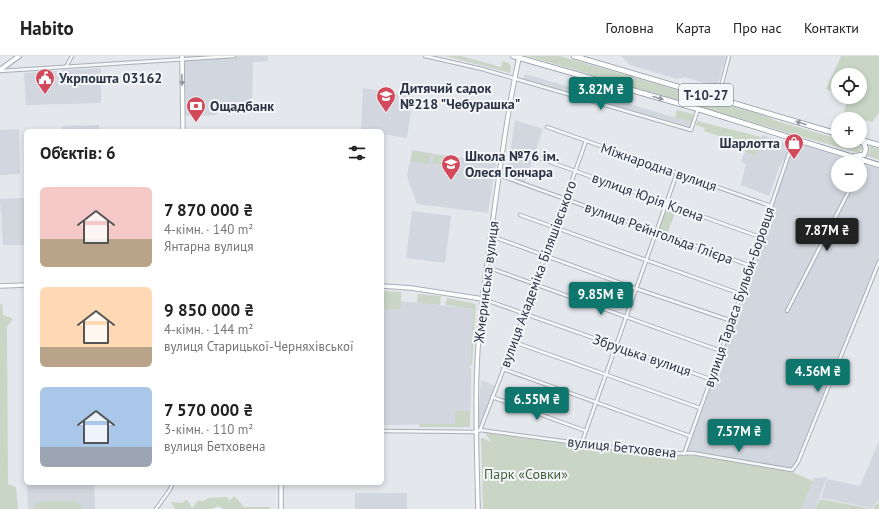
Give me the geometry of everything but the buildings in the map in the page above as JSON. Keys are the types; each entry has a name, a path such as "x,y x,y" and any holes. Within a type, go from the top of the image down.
{"highway":[{"name":"Т-10-27","path":"513,56 698,109 850,156"},
{"name":"Т-10-27","path":"574,56 831,132"},
{"path":"867,142 879,145"},
{"path":"861,156 866,152 866,148"},
{"name":"Т-10-27","path":"867,161 879,165"}],"main road":[{"path":"0,70 19,56"},
{"path":"182,58 183,129"},
{"name":"Жмеринська вулиця","path":"478,509 476,432 477,367 483,299 499,175 514,79 519,58"},
{"path":"0,286 24,285"},
{"path":"384,286 411,288 483,299"},
{"path":"281,485 281,509"}],"street":[{"path":"66,67 72,56"},
{"path":"0,70 234,56"},
{"path":"425,56 476,68 691,130 698,109"},
{"path":"718,98 729,56"},
{"name":"Міжнародна вулиця","path":"547,127 771,206"},
{"name":"вулиця Тараса Бульби-Боровця","path":"684,454 732,321 794,139"},
{"name":"вулиця Академіка Біляшівського","path":"480,430 514,342 586,141"},
{"name":"вулиця Юрія Клена","path":"536,157 760,237"},
{"path":"582,442 677,174"},
{"name":"вулиця Рейнгольда Глієра","path":"499,175 750,266"},
{"path":"787,312 848,192"},
{"path":"520,215 741,294"},
{"path":"491,236 637,289 732,321"},
{"name":"вулиця Бетховена","path":"480,430 582,442 660,454 692,453 792,470 798,462 879,262"},
{"path":"487,267 721,351"},
{"name":"Збруцька вулиця","path":"483,299 710,379"},
{"path":"514,342 700,408"},
{"path":"503,369 690,436"},
{"path":"492,397 586,431"},
{"path":"384,431 476,432 480,430"},
{"path":"156,509 172,485"}],"shaded area":[{"path":"184,56 268,56 268,61 253,62 252,101 215,104 215,115 186,116"},
{"path":"621,56 726,56 717,87 685,77 677,79 630,65"},
{"path":"101,68 101,103 26,105 24,73"},
{"path":"525,74 691,122 690,127 523,79"},
{"name":"Дитячий садок №218 \"Чебурашка\"","path":"363,88 413,96 407,138 384,134 384,129 361,129"},
{"path":"515,120 543,129 525,182 507,175"},
{"path":"99,125 99,129 62,129 62,126"},
{"path":"19,129 20,174 0,175 0,130"},
{"path":"762,135 783,142 787,152 785,160 781,166 780,165 769,196 741,185 746,164 741,162 745,152 755,156"},
{"path":"794,139 850,156 831,156 831,192 867,192 867,161 879,165 879,262 798,462 792,470 692,453 684,454"},
{"name":"Школа №76 ім. Олеся Гончара","path":"412,150 496,163 488,213 417,204 407,176"},
{"path":"24,198 24,245 3,245 0,199"},
{"path":"412,211 451,216 445,263 406,258"},
{"path":"401,301 473,309 470,366 470,411 455,424 384,425 384,309 401,309"},
{"path":"481,380 495,386 481,424 478,423"},
{"path":"879,441 879,502 877,501 872,508 821,498 827,479 860,486"},
{"path":"827,477 815,509 801,509 814,478"},
{"path":"27,485 94,485 95,509 28,509"},
{"path":"355,493 407,493 407,509 355,509"}],"green space":[{"path":"445,56 461,56 501,67 503,61 509,63 511,67 510,73"},
{"path":"527,56 560,56 760,114 777,121 831,137 831,145"},
{"path":"841,56 879,56 879,113 872,122 867,121 867,112 844,112 846,104 867,104 867,68 836,68"},
{"path":"831,78 831,91 826,89"},
{"path":"243,102 243,110 220,110 215,115 215,104"},
{"path":"677,110 693,114 692,122 675,118"},
{"path":"697,121 761,137 755,156 745,152 746,145 704,131 705,128 696,125"},
{"path":"870,146 879,149 879,160 867,156 870,151"},
{"path":"842,148 862,148 859,153"},
{"path":"413,151 431,154 429,164 411,161"},
{"path":"434,155 448,157 447,165 433,163"},
{"path":"669,205 677,208 667,234 660,232 659,229 667,206"},
{"path":"384,291 401,292 401,309 384,309"},
{"path":"418,294 441,296 440,305 417,303"},
{"path":"447,298 476,304 472,365 470,365 473,309 445,305"},
{"path":"0,304 2,304 3,315 13,319 7,326 8,484 16,487 18,509 0,509"},
{"path":"471,368 470,427 419,427 419,424 455,424 455,411 470,411"},
{"name":"Парк «Совки»","path":"485,433 658,456 688,455 747,463 792,472 813,481 801,509 483,509 481,438 491,442"},
{"path":"234,496 244,507 270,507 270,509 223,509 219,506 211,509 175,509 171,502 182,503 186,500 192,508 197,501 204,501 208,498 228,497 228,500 232,499"},
{"path":"820,499 873,509 815,509"},
{"path":"42,501 75,501 81,505 82,509 33,509 36,504"},
{"path":"879,503 879,509 873,509 876,504"}],"place":[{"name":"Укрпошта 03162","path":"45,95"},
{"name":"Дитячий садок №218 \"Чебурашка\"","path":"386,113"},
{"name":"Ощадбанк","path":"196,123"},
{"name":"Шарлотта","path":"794,160"},
{"name":"Школа №76 ім. Олеся Гончара","path":"451,181"}]}
